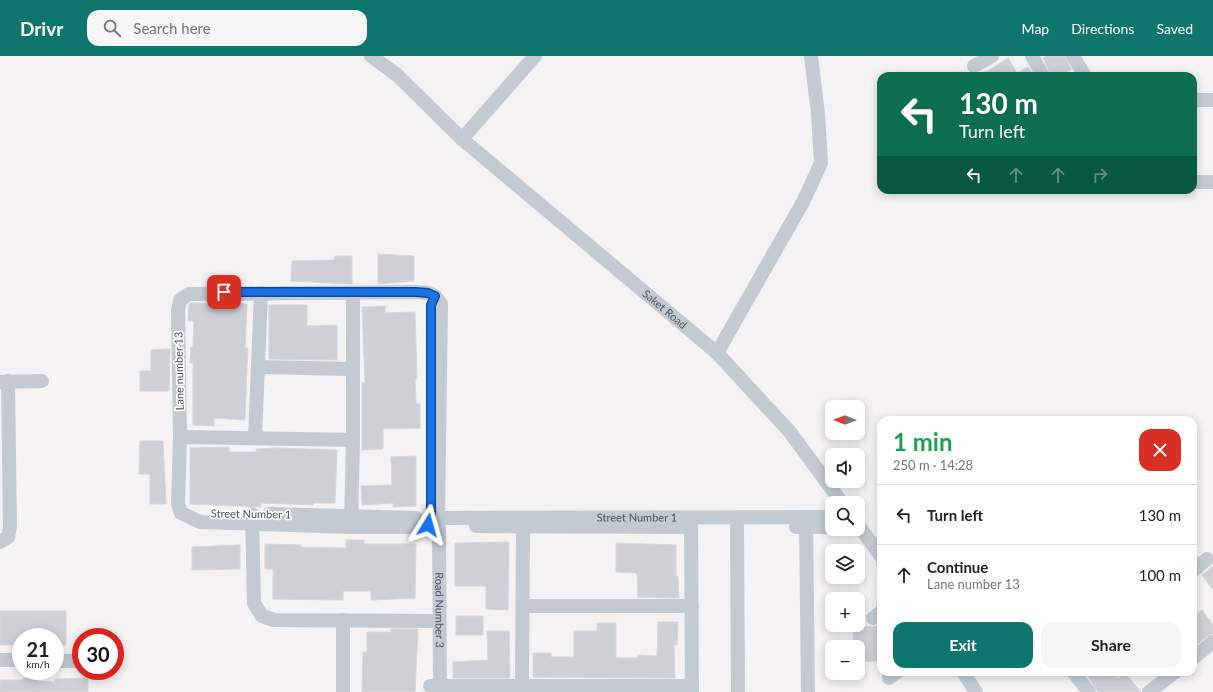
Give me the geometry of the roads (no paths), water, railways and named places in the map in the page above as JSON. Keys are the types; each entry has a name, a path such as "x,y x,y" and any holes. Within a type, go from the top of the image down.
{"street":[{"name":"Saket Road","path":"371,56 397,75 462,139 717,353 790,432 837,496"},
{"path":"717,353 803,202 821,163 818,114 811,56"},
{"path":"974,66 992,56"},
{"path":"1032,56 1041,72"},
{"path":"1073,56 1083,72"},
{"path":"462,139 528,59"},
{"path":"1197,100 1213,100"},
{"path":"1197,182 1213,182"},
{"name":"Road Number 3","path":"353,293 416,292 428,293 435,296 431,305 435,522 435,689"},
{"path":"255,438 261,293 353,293 353,440 351,521"},
{"name":"Lane number 13","path":"192,518 181,513 178,504 180,437 178,310 180,300 189,294 261,293"},
{"path":"258,367 353,369"},
{"path":"0,542 8,537 10,527 4,463 4,382 42,381"},
{"path":"180,437 353,440"},
{"name":"Street Number 1","path":"192,518 200,522 252,518 435,522 806,522 825,526"},
{"path":"252,518 254,603 262,616 274,620 431,621"},
{"name":"Street Number 1","path":"435,522 523,528 691,522 737,527 806,522 825,518"},
{"name":"Road Number 3","path":"435,522 431,621 435,689"},
{"path":"435,689 522,685 692,689 691,522"},
{"path":"806,522 808,692"},
{"path":"737,527 738,692"},
{"path":"522,685 523,528"},
{"path":"865,535 877,551"},
{"path":"1197,568 1207,559"},
{"path":"523,606 692,606"},
{"path":"343,620 343,692"},
{"path":"1197,655 1213,642"},
{"path":"0,660 12,660"},
{"path":"966,676 976,692"},
{"path":"1076,676 1089,692"},
{"path":"1149,692 1160,676"}]}
